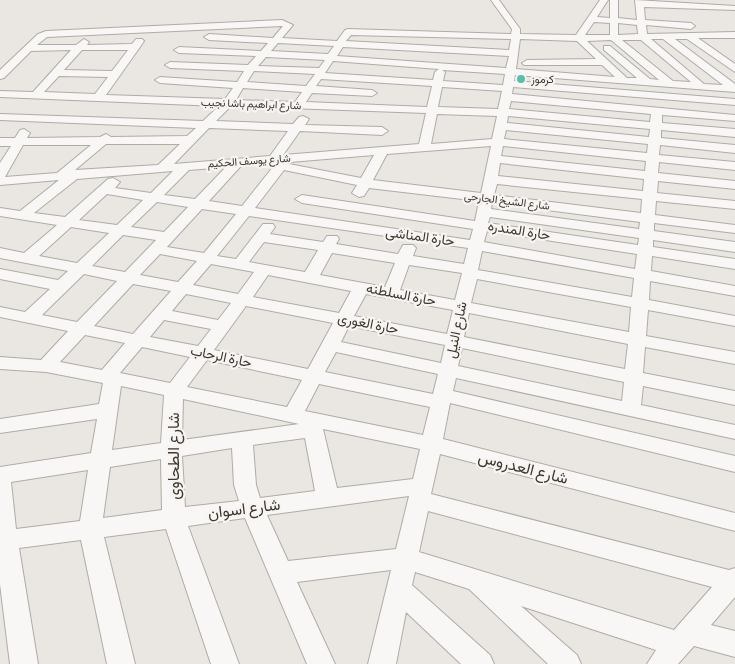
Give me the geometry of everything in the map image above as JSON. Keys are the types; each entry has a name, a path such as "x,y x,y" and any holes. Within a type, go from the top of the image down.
{"street":[{"path":"495,0 516,29 508,89"},
{"path":"579,38 604,0"},
{"path":"614,0 614,38"},
{"path":"707,0 734,8"},
{"path":"706,115 700,86 643,37 639,2 683,13 708,27 735,46"},
{"path":"641,18 725,11 734,8"},
{"path":"683,13 691,36 734,67"},
{"path":"592,19 614,20 660,16"},
{"path":"24,216 104,141 139,112 185,39 282,23 288,26 251,68 228,103 163,168"},
{"path":"708,27 735,31"},
{"path":"98,98 147,30"},
{"path":"0,76 41,36 46,34 147,30 264,54 441,66 508,89 656,126 735,149"},
{"path":"84,74 121,31"},
{"path":"549,38 719,35 735,31"},
{"path":"0,174 32,118 40,96 56,73 93,32"},
{"path":"298,106 347,33 447,35 508,89 654,158 735,166"},
{"path":"366,109 396,34"},
{"path":"424,148 447,35"},
{"path":"665,36 735,89"},
{"path":"508,89 549,38"},
{"path":"549,38 584,77"},
{"path":"579,38 626,80"},
{"path":"596,38 647,82"},
{"path":"614,38 670,84"},
{"path":"185,39 318,39 340,44 444,49 650,176 735,185"},
{"path":"28,48 135,47"},
{"path":"578,51 594,51"},
{"path":"508,89 571,62 606,62"},
{"path":"170,64 251,68 378,80 508,89 604,92 735,102"},
{"path":"56,73 115,74"},
{"path":"508,89 584,77 735,89"},
{"path":"604,79 604,106"},
{"path":"160,80 372,93"},
{"path":"508,89 604,106 656,126 735,133"},
{"name":"شارع ابراهيم باشا نجيب","path":"0,94 98,98 139,112 228,103 431,111 508,89"},
{"name":"شارع يوسف الحكيم","path":"0,181 238,162 281,161 424,148 508,89"},
{"name":"شارع النيل","path":"381,664 449,370 491,179 508,89"},
{"path":"121,664 90,529 107,410 109,377 137,340 246,211 281,161 297,127 312,106"},
{"path":"310,278 380,151 387,110"},
{"path":"0,117 32,118 139,112 207,123 382,131"},
{"path":"656,126 706,115 735,118"},
{"path":"221,138 232,124"},
{"path":"246,138 256,125"},
{"path":"631,409 650,176 654,158 656,126"},
{"path":"0,142 190,140"},
{"name":"شارع الشيخ الجارحى","path":"281,161 320,174 364,183 429,192 483,212 647,218 735,229"},
{"path":"46,366 238,162"},
{"path":"29,318 186,166"},
{"path":"28,258 127,170"},
{"path":"240,264 261,236 302,199 320,174"},
{"path":"491,179 735,205"},
{"name":"حارة المناشى","path":"104,190 476,245 735,291"},
{"path":"392,293 429,192"},
{"name":"حارة المندره","path":"302,199 420,216 483,212 645,242 735,264"},
{"name":"حارة السلطنه","path":"0,212 120,230 208,258 735,358"},
{"path":"261,236 404,259 735,321"},
{"path":"645,242 735,247"},
{"name":"حارة الغورى","path":"0,253 344,319 735,398"},
{"path":"174,391 265,269"},
{"path":"0,274 62,286"},
{"path":"328,499 305,421 314,376 361,287"},
{"name":"حارة الرحاب","path":"0,312 314,376 442,399 735,464"},
{"path":"160,314 223,326"},
{"path":"330,345 735,432"},
{"name":"شارع العدروس","path":"0,363 46,366 109,377 305,421 432,444 735,522"},
{"name":"شارع الطحاوى","path":"174,391 171,450 174,518 225,664"},
{"path":"0,426 107,410"},
{"path":"0,475 242,440 305,421"},
{"path":"242,440 246,485 252,508 321,664"},
{"path":"0,482 4,536 24,664"},
{"path":"421,493 734,581 673,652"},
{"name":"شارع اسوان","path":"4,536 90,529 328,499 421,493"},
{"path":"281,573 405,558 474,580 673,652 735,644"},
{"path":"474,580 567,664"},
{"path":"398,588 480,664"}],"place":[{"name":"كرموز","path":"521,79"}]}
